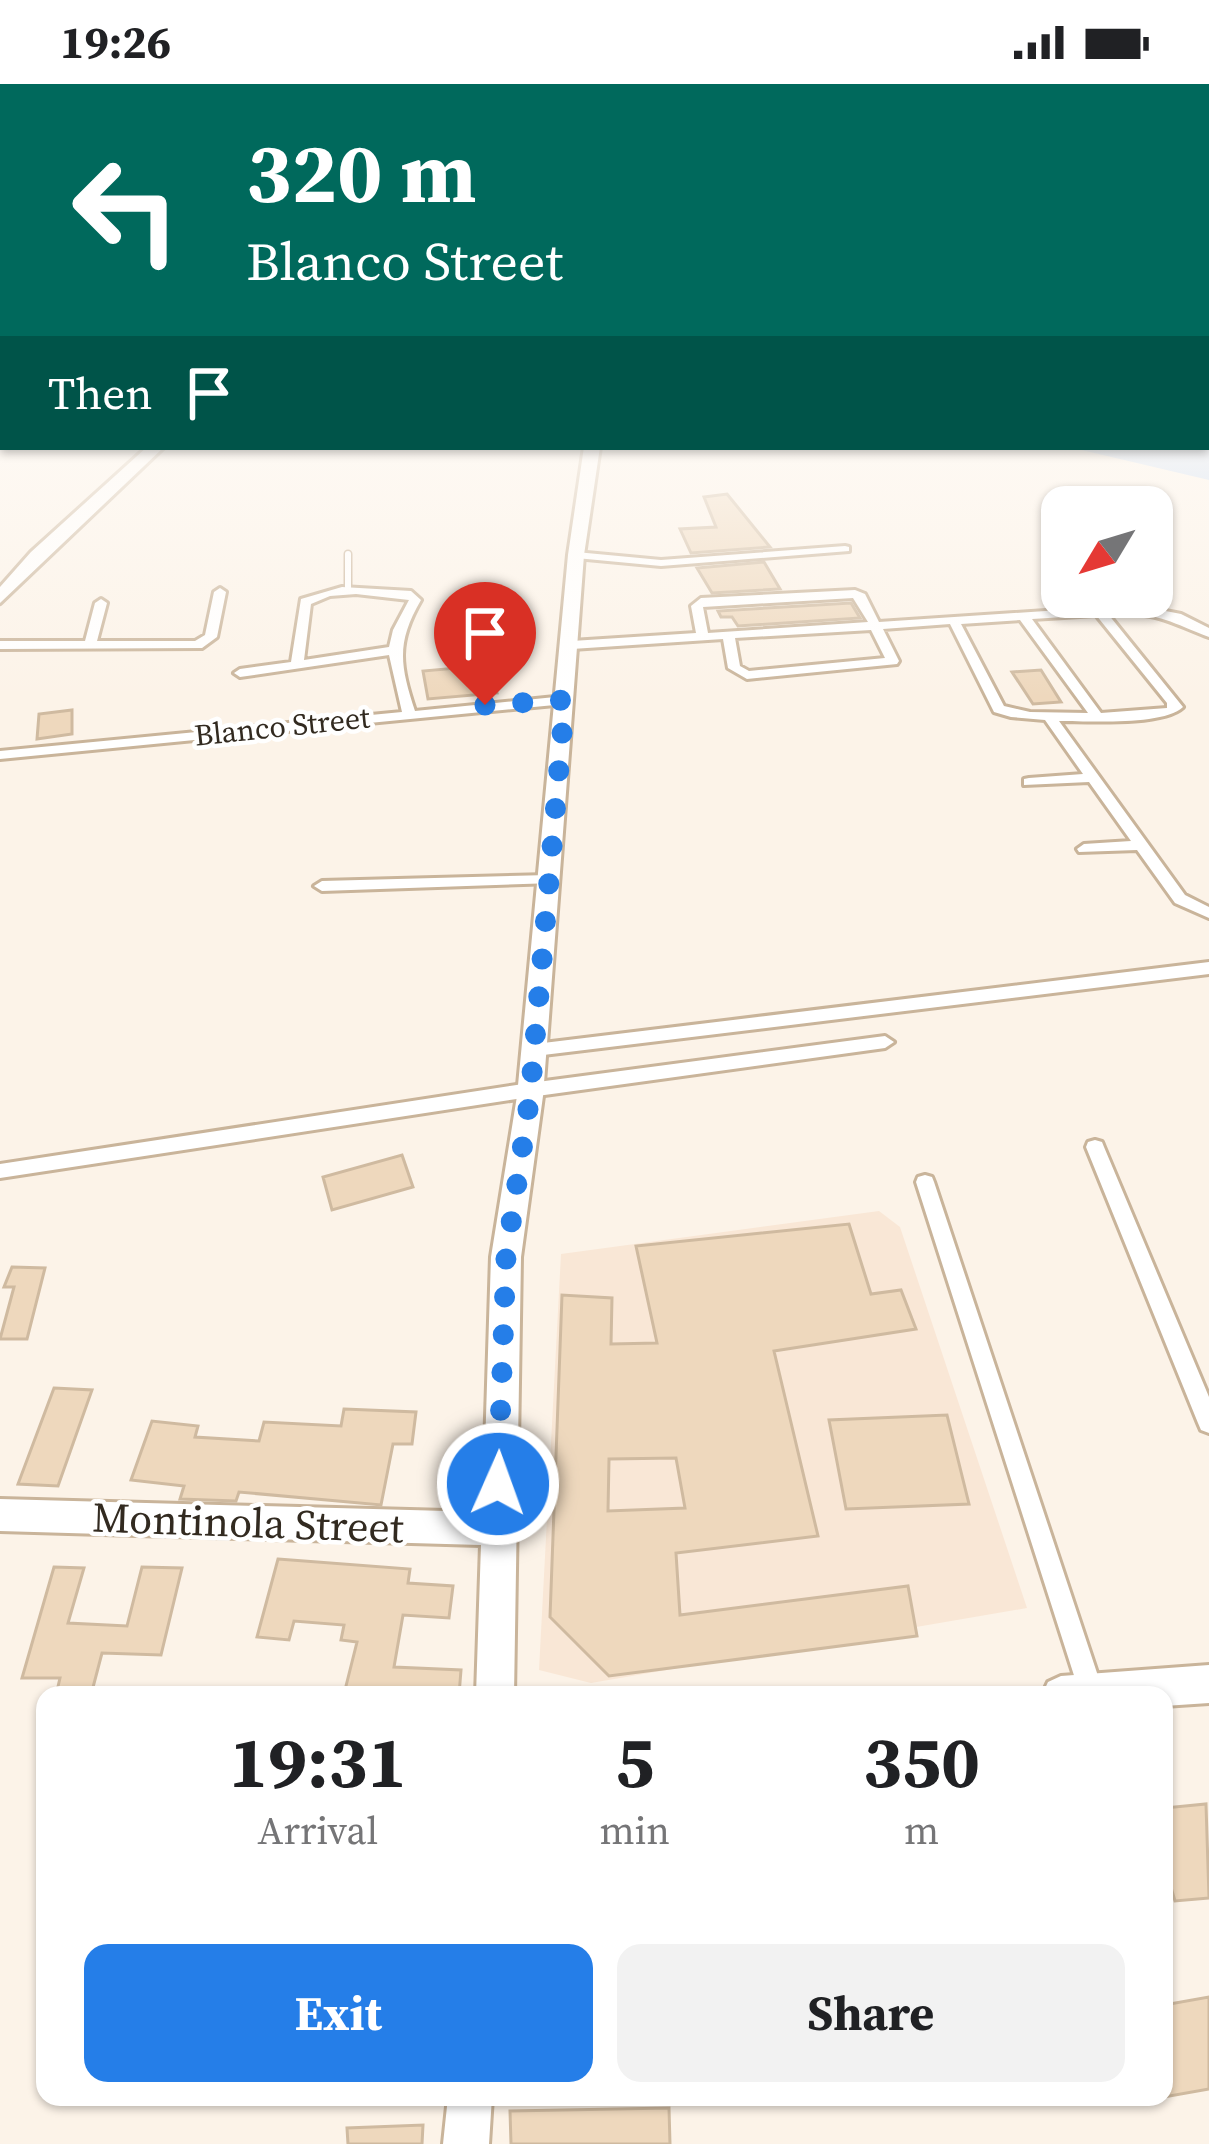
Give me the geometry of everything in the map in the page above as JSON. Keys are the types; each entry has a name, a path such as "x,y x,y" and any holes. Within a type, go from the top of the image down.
{"street":[{"path":"0,598 93,505"},
{"path":"495,1686 506,1257 535,1050 583,505"},
{"path":"576,555 662,563 844,549"},
{"path":"297,663 304,602 348,591 412,596 415,600 401,621 391,651 409,713"},
{"path":"0,645 198,645 211,637 220,592"},
{"path":"703,637 698,606 708,600 855,594 892,661 747,675 734,668 728,635"},
{"path":"90,646 101,603"},
{"path":"572,645 1041,615"},
{"path":"1024,616 1095,714"},
{"path":"954,621 999,709 1022,718 1165,714 1177,706 1105,618"},
{"path":"1173,618 1209,633"},
{"path":"240,673 391,651"},
{"name":"Blanco Street","path":"0,754 565,700"},
{"path":"1050,718 1180,899 1209,913"},
{"path":"1029,782 1093,778"},
{"path":"1084,849 1137,845"},
{"path":"322,886 549,880"},
{"path":"535,1050 1209,968"},
{"path":"737,1029 748,1062"},
{"path":"0,1172 530,1090 885,1042"},
{"path":"1095,1147 1209,1423"},
{"path":"925,1182 1074,1686"},
{"name":"Montinola Street","path":"0,1515 496,1529"},
{"path":"1173,1686 1209,1684"},
{"path":"466,2144 469,2106"}],"lane":[{"path":"348,554 348,591"}],"shaded area":[{"path":"879,1211 900,1227 1027,1608 591,1683 539,1670 561,1254"}],"building":[{"path":"707,505 736,505 770,547 691,553 680,529 716,527"},
{"path":"764,562 780,589 712,593 697,568"},
{"path":"851,603 860,618 738,626 718,611"},
{"path":"490,665 497,693 428,699 423,671"},
{"path":"1041,670 1061,702 1033,704 1012,672"},
{"path":"72,710 72,734 37,739 39,714"},
{"path":"402,1155 413,1187 332,1210 323,1177"},
{"path":"849,1224 871,1294 901,1290 916,1329 774,1351 818,1536 676,1553 680,1615 908,1586 917,1636 609,1676 550,1617 562,1295 612,1298 611,1344 657,1343 636,1246","holes":["676,1458 685,1508 608,1511 609,1459"]},
{"path":"12,1267 45,1268 27,1339 0,1339 14,1287 4,1287"},
{"path":"54,1388 92,1390 58,1486 18,1484"},
{"path":"344,1409 416,1412 412,1444 393,1444 381,1505 239,1492 236,1501 180,1499 184,1486 131,1480 152,1421 198,1426 195,1437 259,1441 264,1422 341,1426"},
{"path":"947,1415 969,1504 846,1509 829,1420"},
{"path":"278,1559 410,1569 408,1583 453,1586 449,1618 403,1615 394,1667 461,1670 460,1686 346,1686 357,1642 341,1640 344,1625 294,1621 289,1640 257,1637"},
{"path":"54,1567 84,1568 68,1623 127,1626 142,1567 182,1568 161,1655 102,1653 93,1686 58,1686 60,1678 22,1678"},
{"path":"1206,1804 1209,1898 1175,1901 1173,1807"},
{"path":"1209,1997 1209,2089 1173,2095 1173,2003"},
{"path":"669,2108 670,2144 511,2144 510,2111"},
{"path":"423,2125 422,2144 348,2144 347,2128"}],"route":[{"path":"485,705 565,700 530,1096 506,1257 498,1484"}]}
